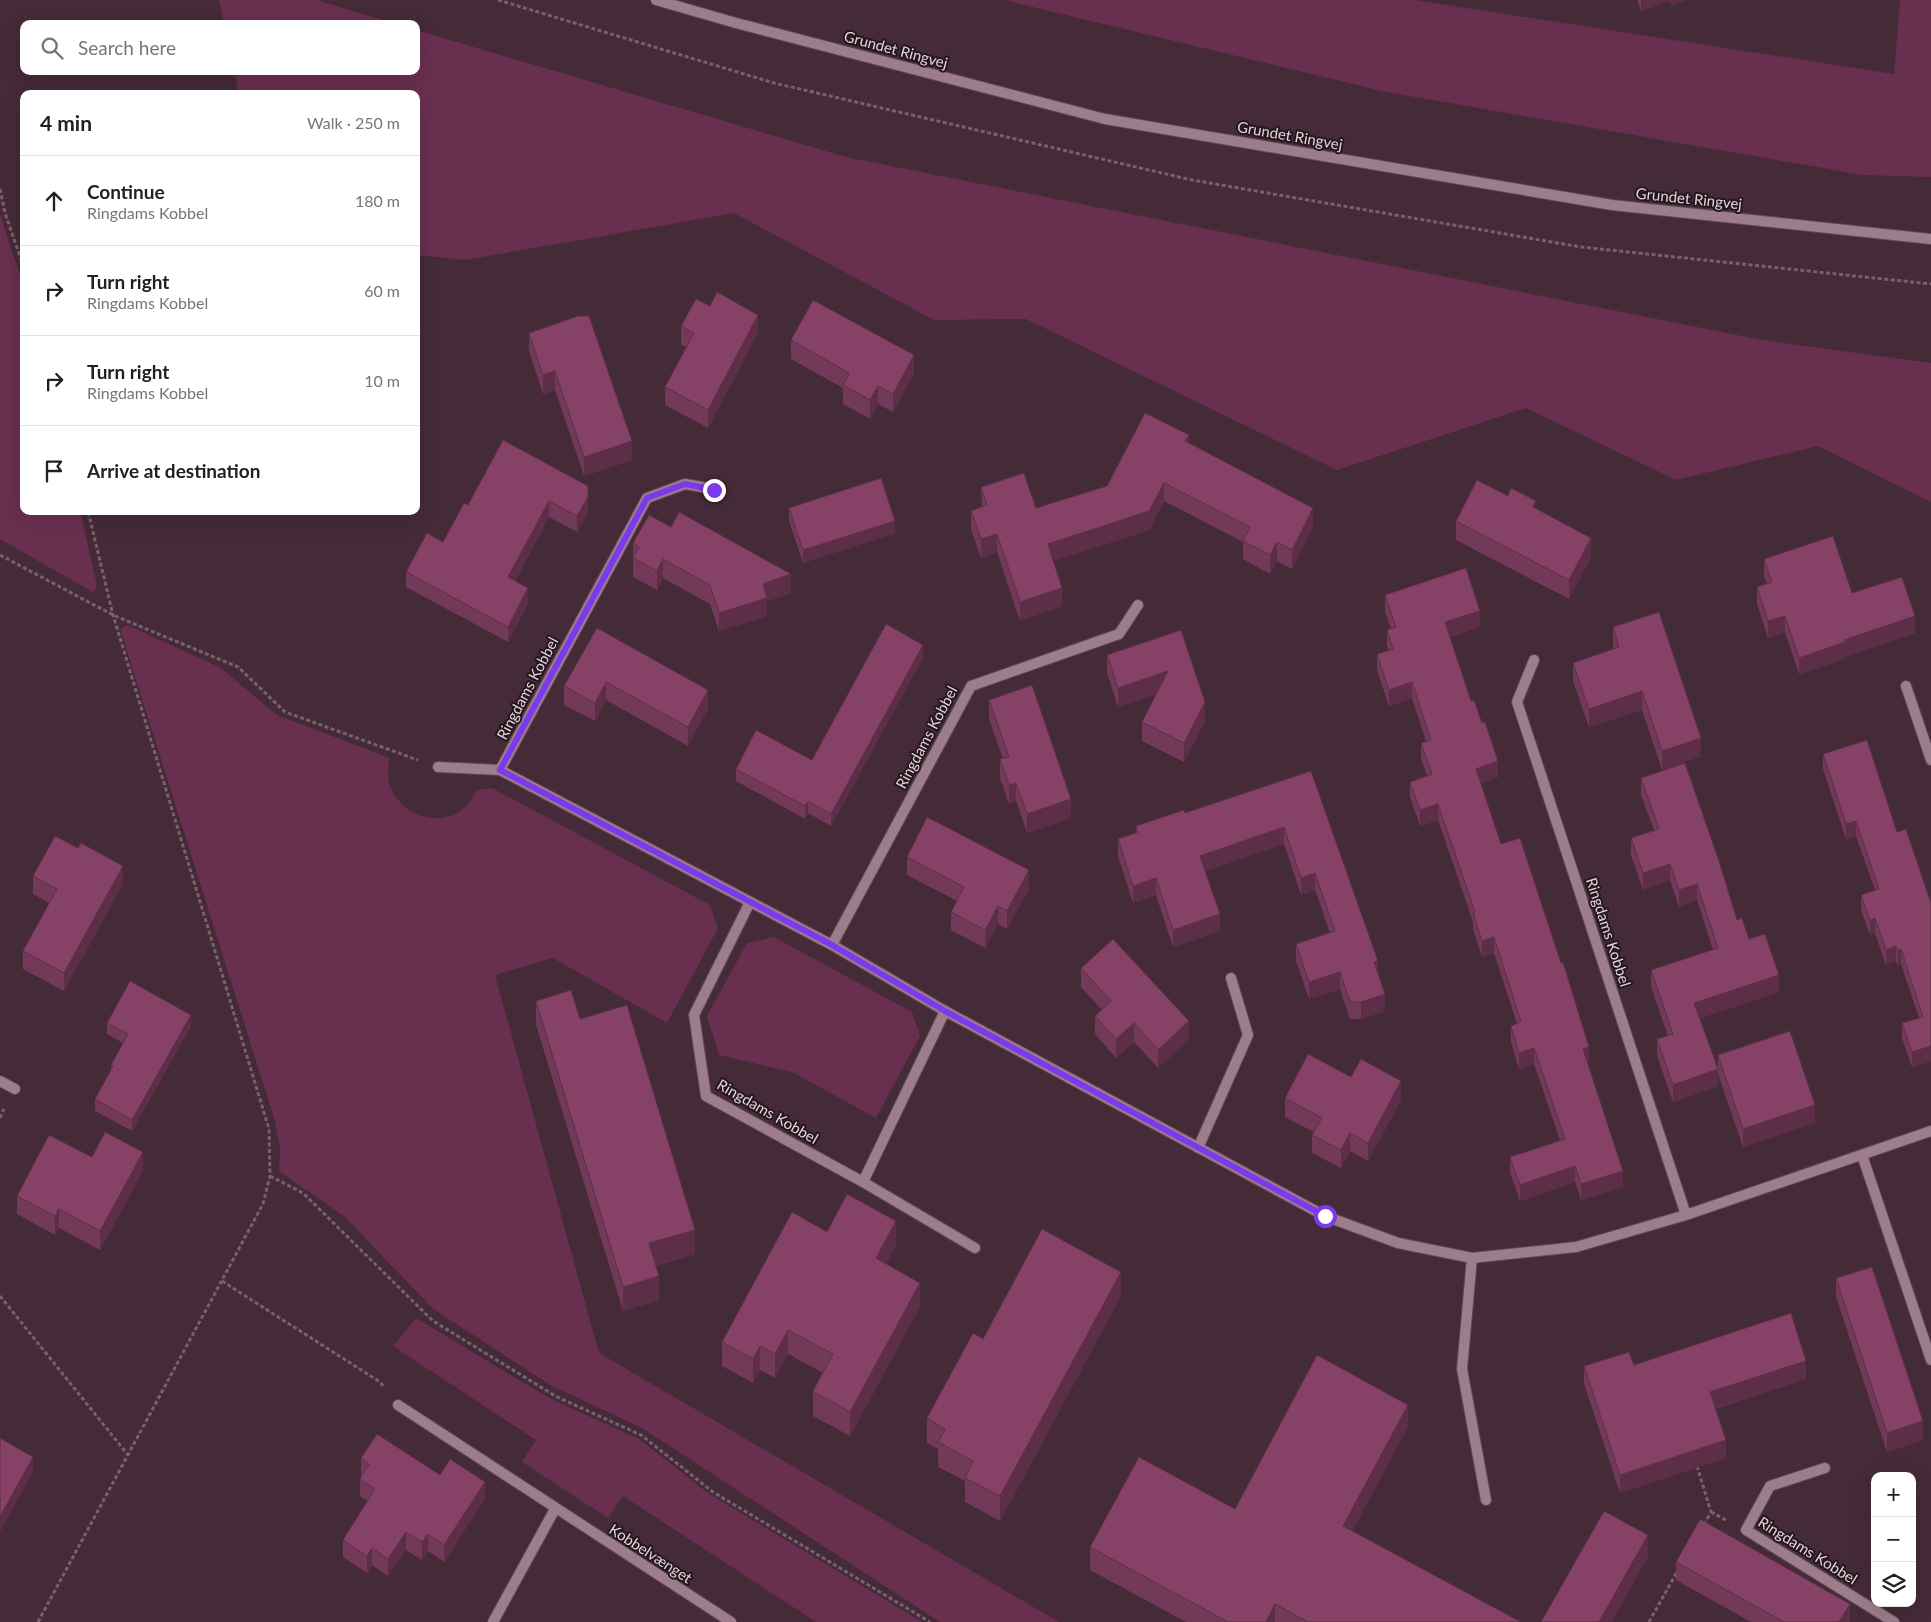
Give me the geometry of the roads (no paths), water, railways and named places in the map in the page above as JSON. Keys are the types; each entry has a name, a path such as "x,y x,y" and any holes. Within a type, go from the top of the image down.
{"street":[{"name":"Grundet Ringvej","path":"656,0 736,23 1106,119 1612,205 1931,239"},
{"name":"Ringdams Kobbel","path":"500,770 647,498 685,484 714,490"},
{"name":"Ringdams Kobbel","path":"832,945 971,686 1119,634 1138,605"},
{"name":"Ringdams Kobbel","path":"1534,660 1517,702 1686,1215"},
{"path":"1906,686 1931,760"},
{"path":"438,768 500,770 832,945 945,1011 1325,1216 1398,1243 1472,1258 1576,1247 1686,1215 1931,1131"},
{"name":"Ringdams Kobbel","path":"750,902 694,1015 706,1096 863,1182 975,1248"},
{"path":"1198,1148 1248,1034 1231,978"},
{"path":"863,1182 945,1011"},
{"path":"0,1080 15,1089"},
{"path":"1862,1155 1931,1360"},
{"path":"1472,1258 1462,1369 1486,1500"},
{"name":"Kobbelvænget","path":"398,1405 731,1622"},
{"name":"Ringdams Kobbel","path":"1825,1468 1770,1486 1746,1530 1894,1622"},
{"path":"493,1622 555,1508"}]}
